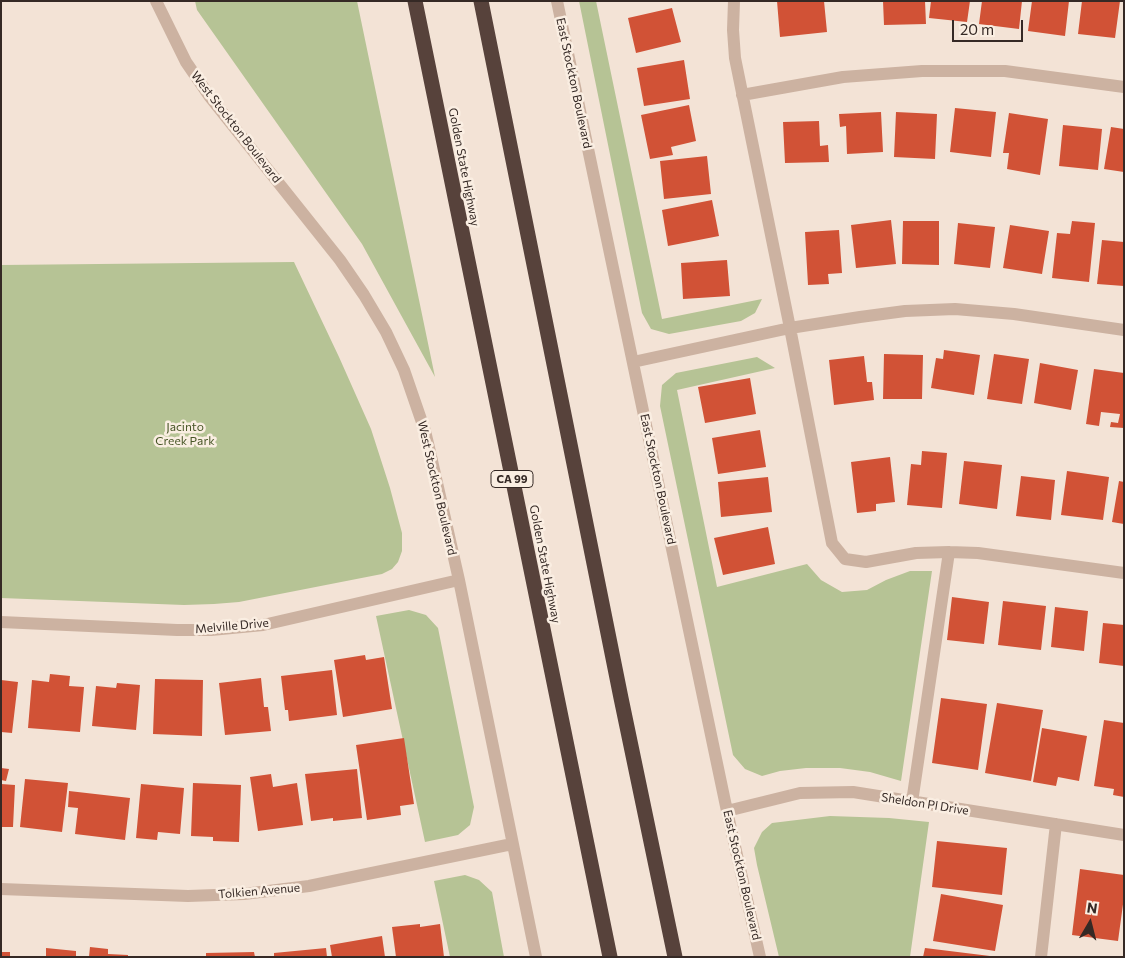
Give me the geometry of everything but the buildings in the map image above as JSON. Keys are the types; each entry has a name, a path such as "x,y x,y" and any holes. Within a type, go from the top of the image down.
{"highway":[{"name":"Golden State Highway","path":"415,1 610,957"},
{"path":"481,1 619,689 675,957"}],"street":[{"name":"West Stockton Boulevard","path":"156,1 186,62 210,97 340,260 386,332 404,370 425,431 459,580 536,957"},
{"name":"East Stockton Boulevard","path":"557,1 727,811 760,957"},
{"path":"734,1 733,30 735,58 832,543 845,559 866,562 916,553 978,553 1124,573"},
{"path":"742,95 843,77 922,71 1004,71 1124,87"},
{"path":"633,362 790,328 905,311 955,309 1014,314 1124,330"},
{"path":"912,802 949,552"},
{"name":"Melville Drive","path":"1,622 211,630 263,624 459,580"},
{"name":"Sheldon Pl Drive","path":"727,811 800,793 854,792 1124,835"},
{"path":"1041,957 1056,824"},
{"name":"Tolkien Avenue","path":"1,889 188,896 244,894 309,886 512,844"}],"green space":[{"path":"195,1 357,1 435,377 362,244 197,10"},
{"path":"579,1 596,1 662,319 762,299 755,313 741,321 669,334 651,329 642,313"},
{"name":"Jacinto Creek Park","path":"294,262 371,429 390,488 402,533 402,551 398,562 392,569 382,574 239,602 214,604 184,605 1,598 1,265"},
{"path":"757,357 775,368 677,390 717,587 807,564 821,580 842,592 867,590 910,571 932,571 901,781 870,772 840,768 806,768 780,771 762,776 745,769 733,755 660,406 662,385 676,373"},
{"path":"409,610 426,615 438,628 474,807 470,825 458,835 425,842 376,616"},
{"path":"830,816 889,818 929,822 910,957 779,957 754,848 762,832 772,823"},
{"path":"465,875 479,880 492,892 504,957 450,957 434,881"}]}
